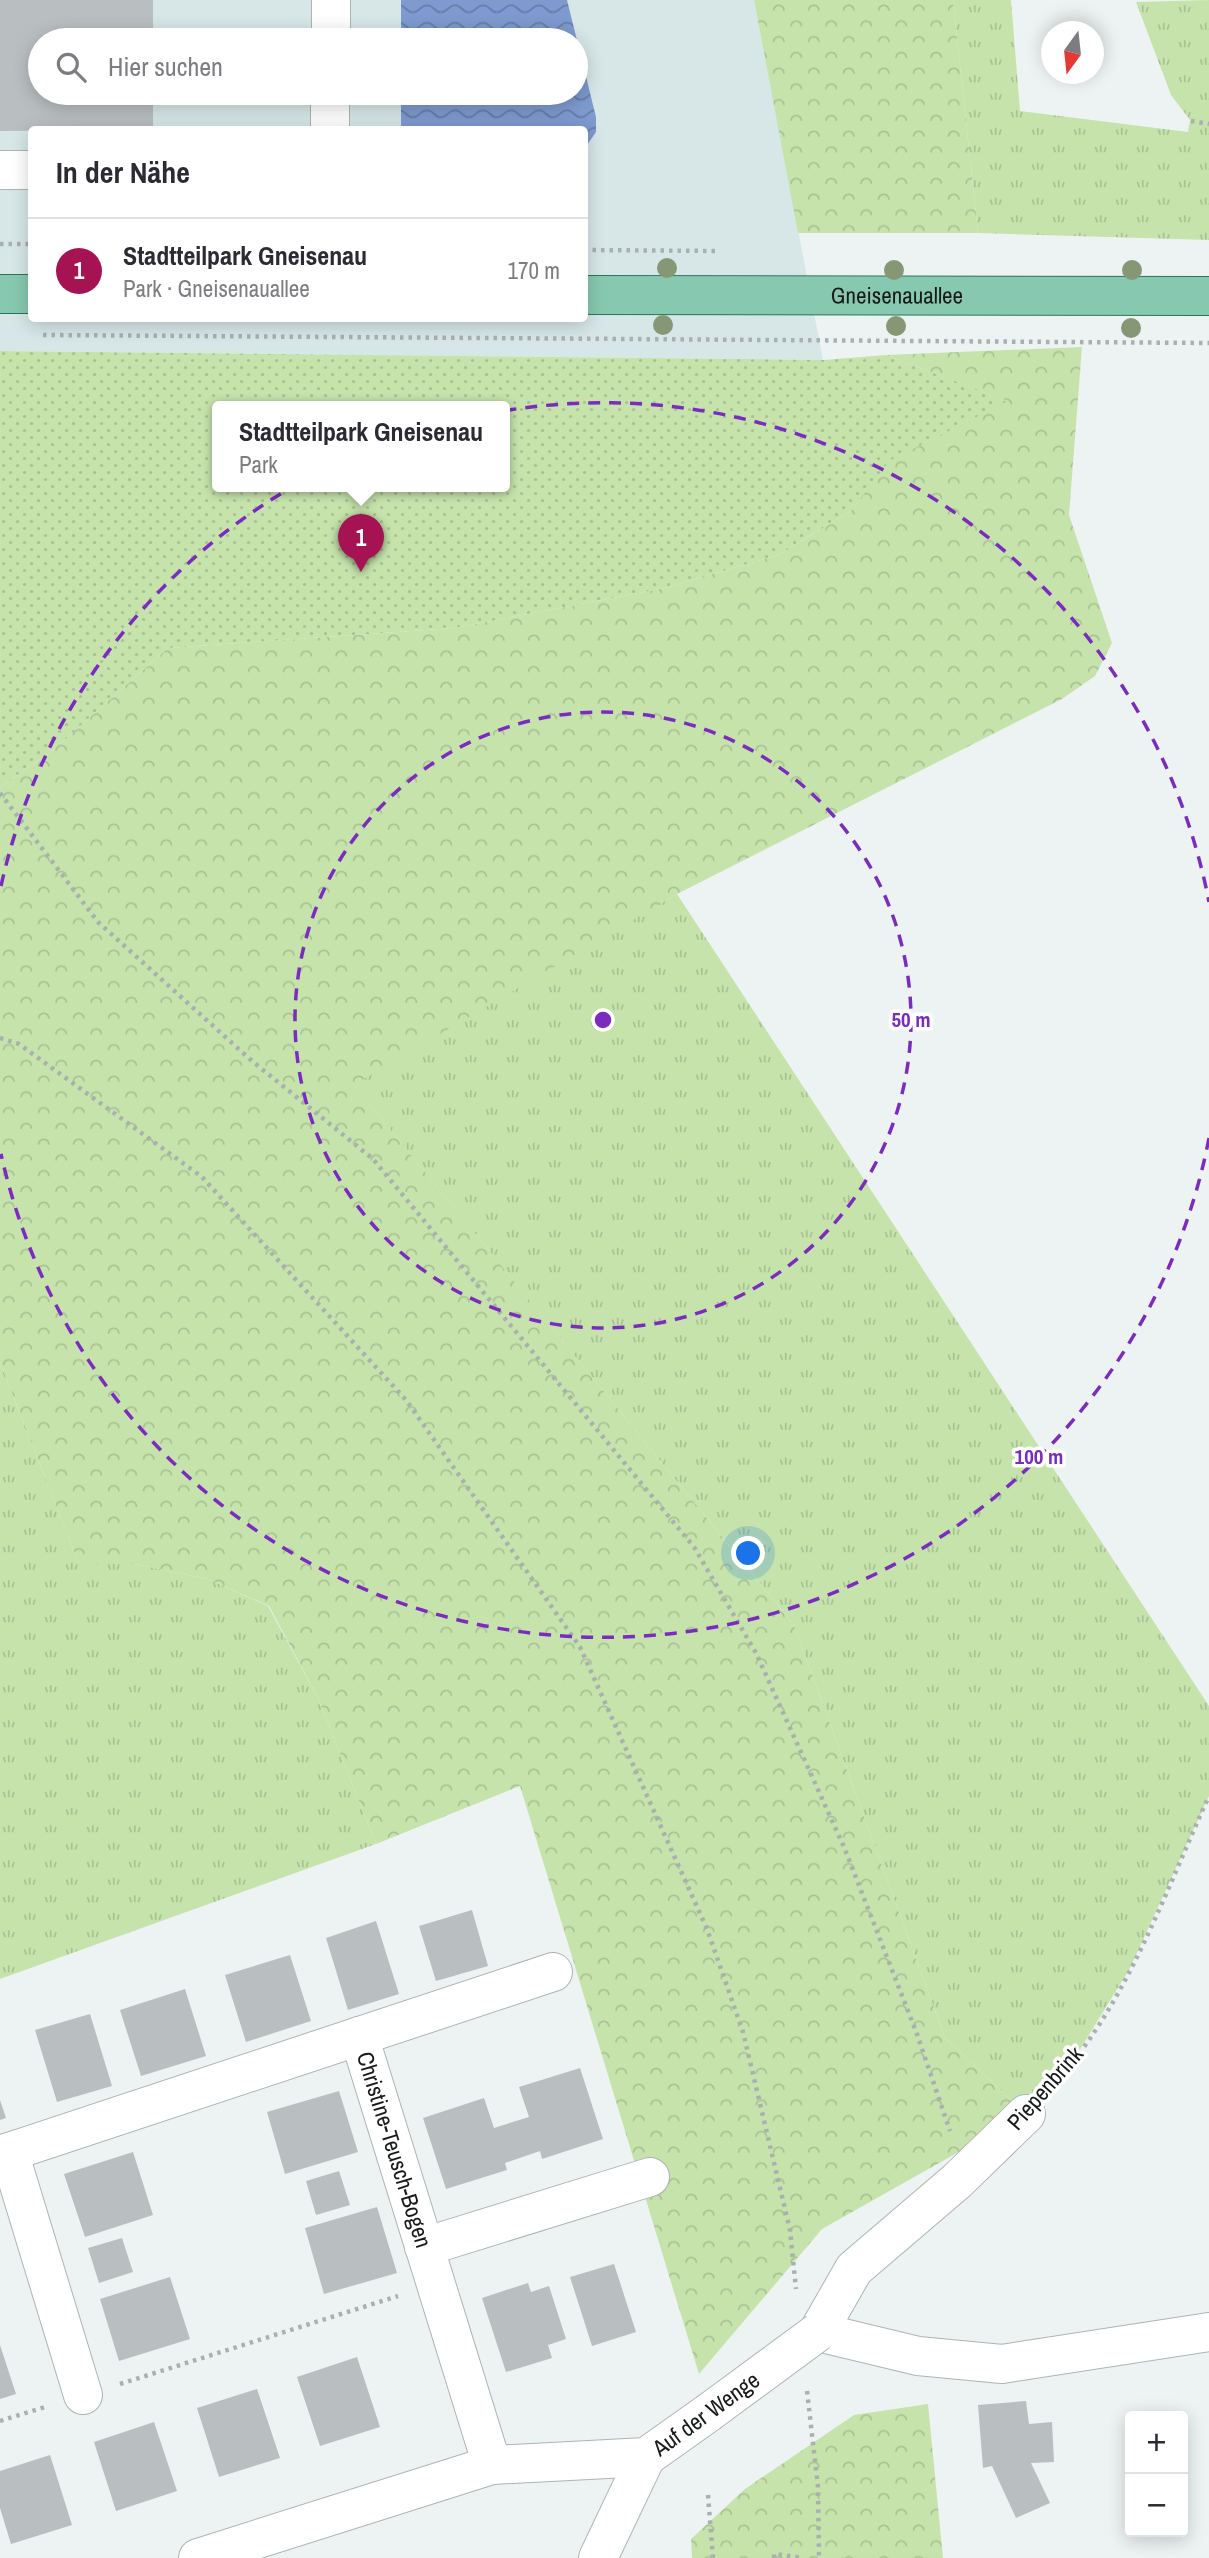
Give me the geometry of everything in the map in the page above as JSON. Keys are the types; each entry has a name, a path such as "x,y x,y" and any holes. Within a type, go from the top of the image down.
{"main road":[{"path":"0,294 28,294"},
{"name":"Gneisenauallee","path":"588,295 1209,296"}],"street":[{"path":"331,0 331,28"},
{"path":"330,105 330,126"},
{"path":"0,170 28,170"},
{"path":"359,2036 553,1972"},
{"name":"Christine-Teusch-Bogen","path":"5,2153 359,2036 492,2465"},
{"name":"Piepenbrink","path":"818,2332 854,2269 957,2181 1026,2114"},
{"path":"5,2153 83,2395"},
{"path":"424,2247 650,2177"},
{"path":"818,2332 918,2356 1002,2364 1209,2332"},
{"name":"Auf der Wenge","path":"198,2558 492,2465 646,2457 818,2332"},
{"path":"598,2558 646,2457"}],"path":[{"path":"1191,121 1209,124"},
{"path":"0,244 28,244"},
{"path":"42,335 1209,343"},
{"path":"0,793 98,922 252,1061 373,1159 694,1547 756,1653 844,1847 941,2103"},
{"path":"0,1038 19,1044 202,1177 406,1400 580,1647 707,1929 743,2032 790,2230 797,2298"},
{"name":"Piepenbrink","path":"1026,2114 1068,2069 1095,2029 1130,1968 1209,1796"},
{"path":"0,2421 436,2284"},
{"path":"806,2379 818,2487 819,2558"},
{"path":"708,2496 713,2558"},
{"path":"774,2558 774,2554 803,2558"}],"shaded area":[{"path":"0,0 754,0 823,360 0,351"}],"green space":[{"path":"754,0 953,0 978,233 798,233"},
{"path":"953,0 1011,0 1020,111 1188,132 1190,120 1171,95 1136,2 1209,0 1209,240 978,233"},
{"path":"1082,347 1069,515 1112,643 1095,676 1062,699 677,894 354,1085 794,1625 945,2038 1026,2114 822,2229 699,2374 520,1786 376,1844 318,1698 269,1606 208,1579 135,1564 79,1564 0,1362 0,787 53,750 168,648 454,628 665,588 778,555 851,511 888,461 1007,401 886,355"},
{"path":"0,351 823,360 886,355 1008,401 889,461 851,511 778,555 665,588 454,628 168,648 53,750 0,787"},
{"path":"677,894 1209,1706 1209,1796 1130,1968 1068,2069 1026,2114 945,2038 794,1625 353,1084 507,988"},
{"path":"0,1362 79,1564 135,1564 208,1579 268,1606 318,1698 376,1844 0,1979"},
{"path":"928,2404 943,2558 692,2558 691,2539 745,2489 854,2415"}],"water":[{"path":"401,0 567,0 574,28 401,28"},
{"path":"588,85 596,117 596,132 588,144 588,126 401,126 401,105 588,105"}],"building":[{"path":"0,0 153,0 153,28 28,28 28,105 153,105 153,126 28,126 28,131 0,131"},
{"path":"472,1910 488,1966 436,1981 419,1926"},
{"path":"376,1921 399,1994 348,2010 326,1938"},
{"path":"290,1955 311,2021 246,2042 225,1975"},
{"path":"185,1989 206,2056 141,2076 120,2010"},
{"path":"90,2014 112,2086 57,2102 35,2030"},
{"path":"580,2068 603,2139 542,2159 540,2151 505,2163 507,2170 446,2189 423,2118 484,2098 494,2128 529,2117 519,2087"},
{"path":"339,2091 358,2152 285,2174 267,2112"},
{"path":"0,2100 6,2118 0,2120"},
{"path":"133,2152 153,2215 85,2237 64,2174"},
{"path":"339,2171 350,2205 316,2215 306,2181"},
{"path":"377,2207 397,2273 324,2294 305,2228"},
{"path":"122,2238 133,2272 99,2283 88,2248"},
{"path":"614,2264 636,2332 592,2346 570,2277"},
{"path":"170,2277 190,2339 119,2361 100,2299"},
{"path":"528,2283 531,2292 549,2286 566,2339 548,2345 552,2358 506,2372 482,2298"},
{"path":"0,2345 16,2394 0,2399"},
{"path":"357,2357 380,2427 320,2446 297,2377"},
{"path":"257,2389 280,2458 219,2477 197,2408"},
{"path":"1026,2401 1029,2424 1052,2422 1054,2462 1031,2463 1050,2503 1016,2518 992,2466 983,2468 978,2405"},
{"path":"154,2422 177,2491 116,2511 94,2442"},
{"path":"50,2455 72,2525 11,2544 0,2508 0,2471"}],"place":[{"name":"Stadtteilpark Gneisenau","path":"361,572"}]}
